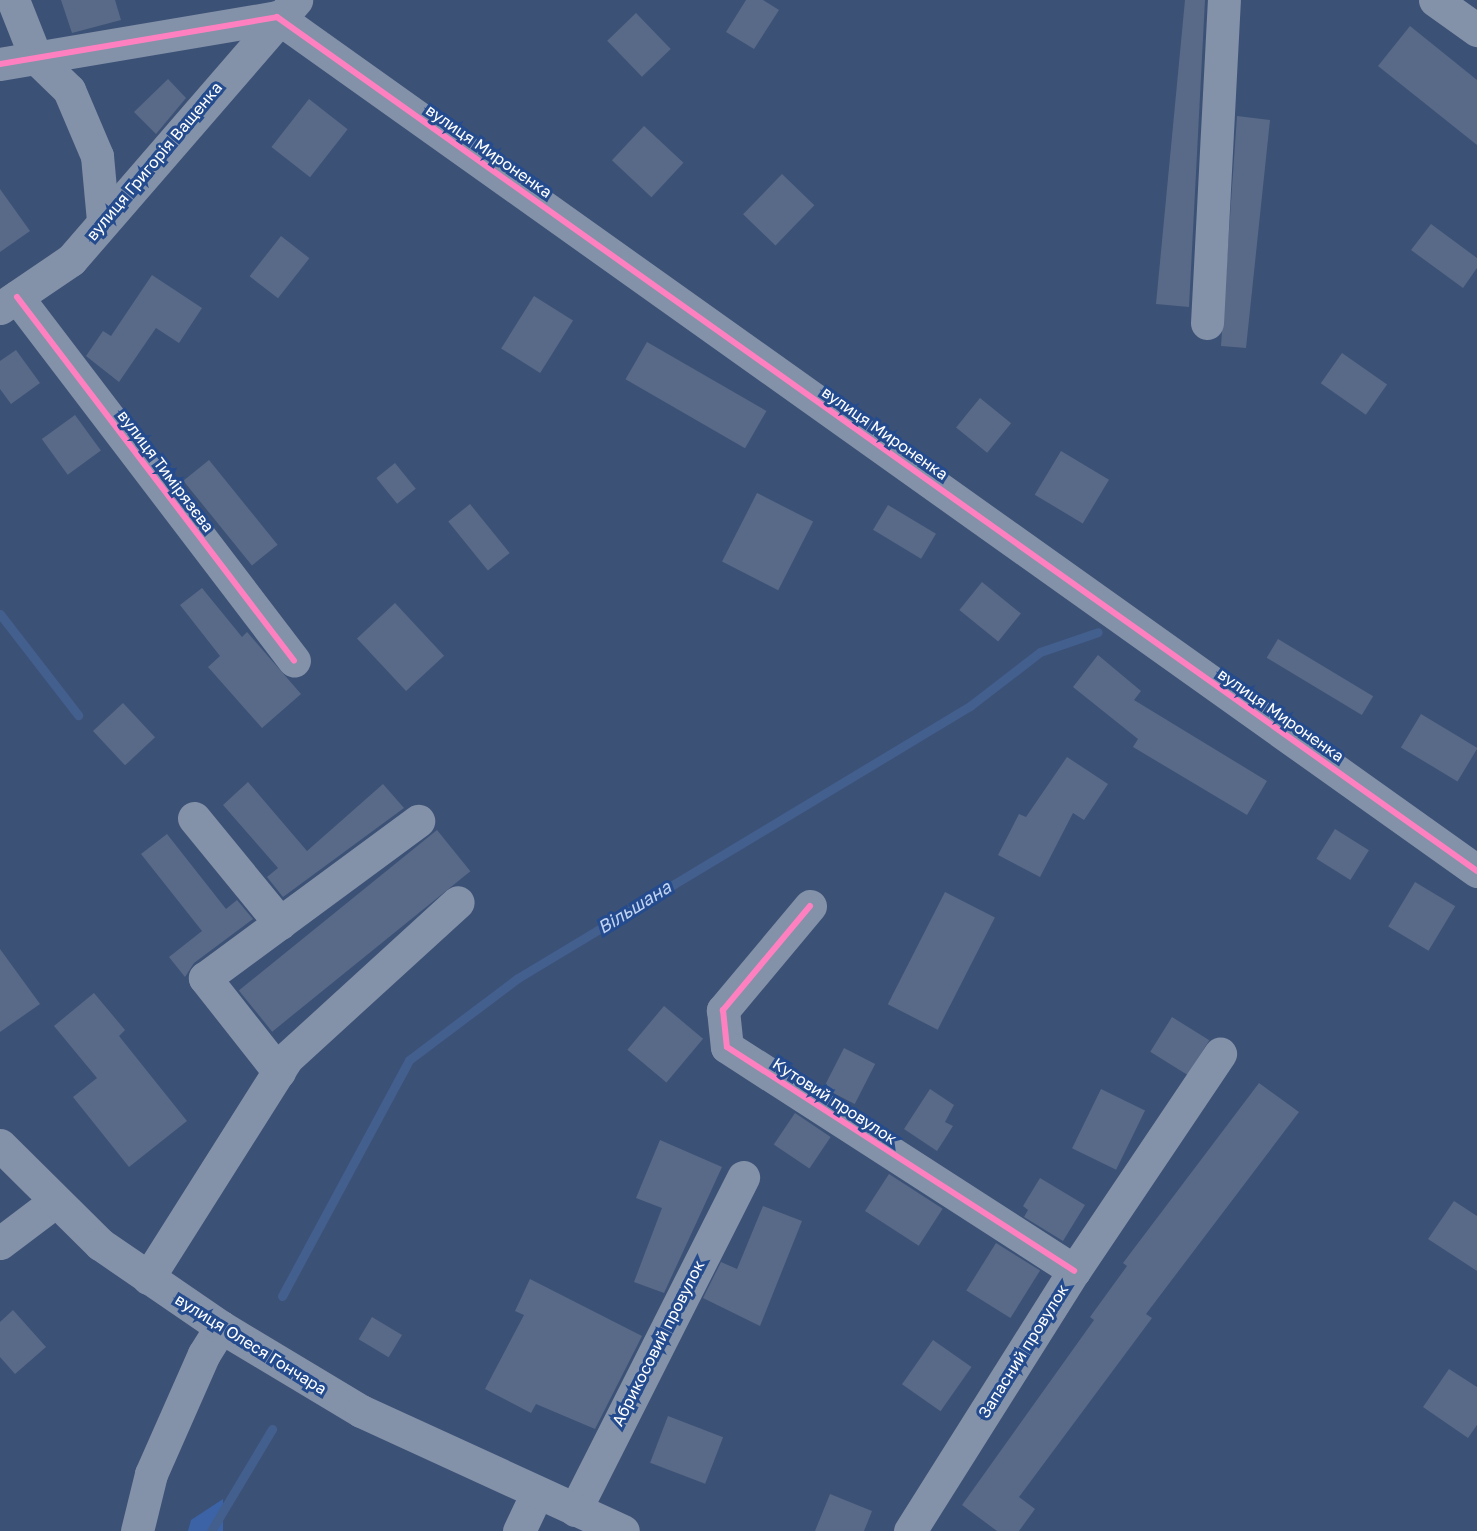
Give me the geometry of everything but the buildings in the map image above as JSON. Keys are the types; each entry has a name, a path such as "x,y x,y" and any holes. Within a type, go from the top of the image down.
{"main road":[{"name":"вулиця Олеся Гончара","path":"0,1145 53,1203 148,1278 221,1327 361,1411 623,1531"}],"street":[{"path":"13,0 36,58 69,90 97,156 104,221"},
{"path":"1207,323 1224,0"},
{"path":"1435,0 1477,30"},
{"path":"0,64 286,8"},
{"name":"вулиця Григорія Ващенка","path":"8,303 71,260 286,8"},
{"name":"вулиця Мироненка","path":"286,8 1477,871"},
{"name":"вулиця Тимірязєва","path":"8,303 294,660"},
{"path":"194,818 280,922"},
{"path":"279,1072 205,978 418,821"},
{"path":"148,1278 287,1058 459,902"},
{"name":"Кутовий провулок","path":"810,906 723,1010 727,1047 1074,1271"},
{"name":"Запасний провулок","path":"910,1531 1074,1271 1220,1053"},
{"name":"Абрикосовий провулок","path":"575,1510 743,1177"},
{"path":"0,1243 53,1203"},
{"path":"137,1531 152,1474 204,1354 221,1327"},
{"path":"519,1531 537,1493"}],"shaded area":[{"path":"223,1499 223,1531 188,1531 191,1520"}],"waterway":[{"path":"0,614 78,715"},
{"name":"Вільшана","path":"282,1296 409,1060 518,978 970,706 1040,652 1098,632"},
{"path":"211,1531 272,1429"}],"cycle path":[{"path":"0,64 277,17 1477,871"},
{"path":"17,297 294,661"},
{"path":"810,906 723,1010 727,1047 1074,1271"}]}
